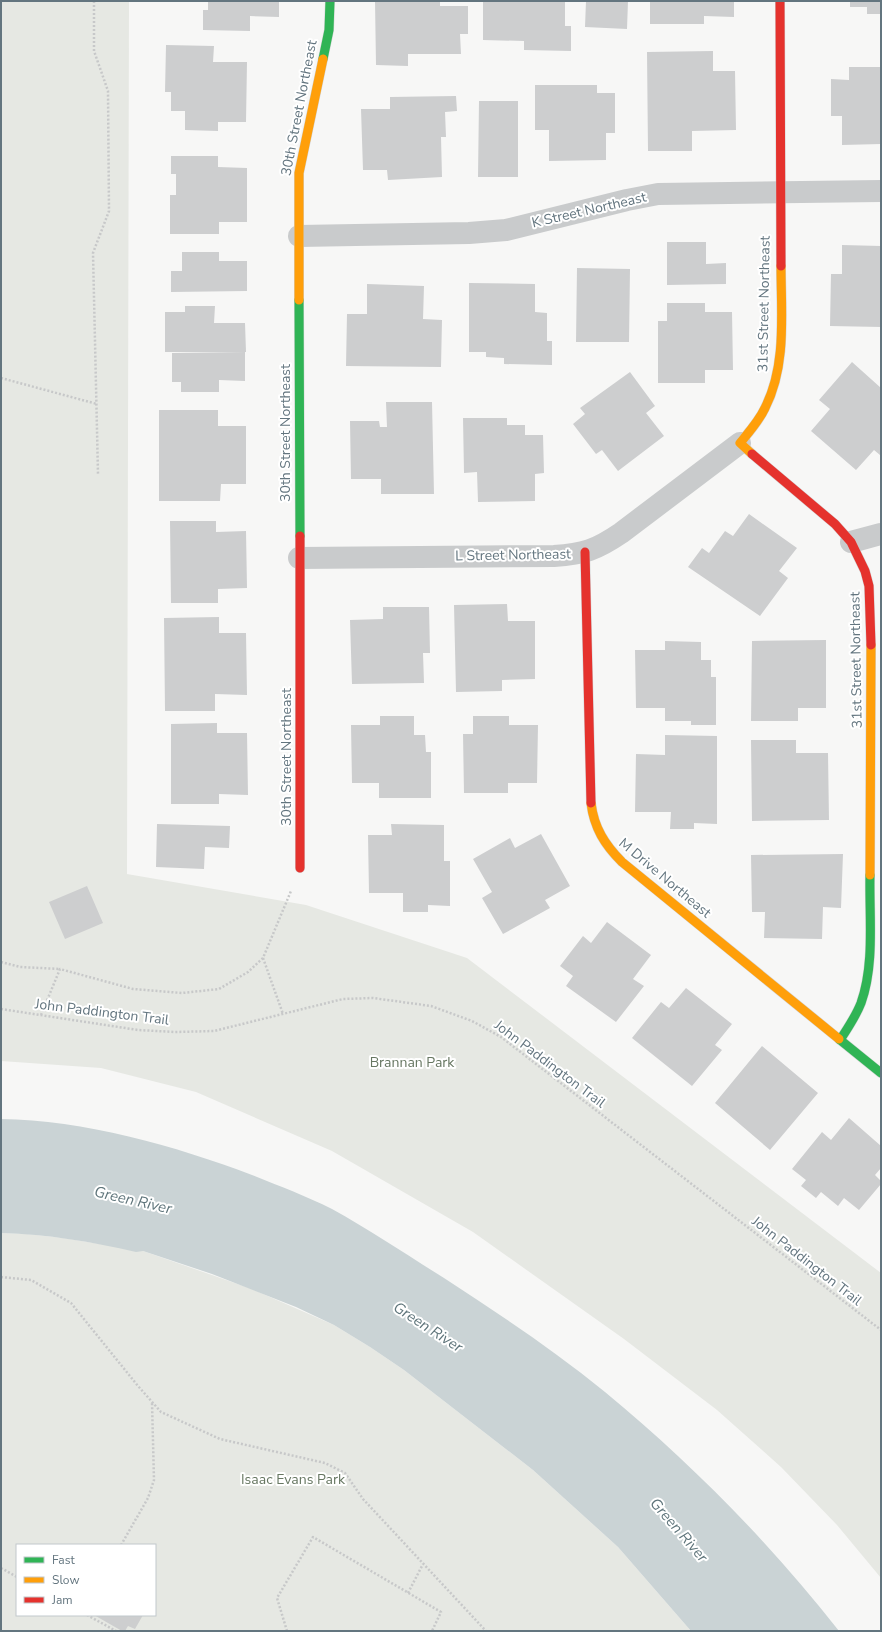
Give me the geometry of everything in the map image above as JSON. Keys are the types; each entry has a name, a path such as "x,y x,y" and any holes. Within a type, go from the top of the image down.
{"street":[{"name":"30th Street Northeast","path":"300,868 298,173 329,30 330,1"},
{"name":"31st Street Northeast","path":"780,1 779,370 765,411 751,432 740,444 835,524 850,542 865,571 869,586 870,939 867,979 862,1000 855,1018 840,1040"},
{"name":"K Street Northeast","path":"298,236 469,233 506,230 627,200 658,194 881,191"},
{"name":"L Street Northeast","path":"300,558 554,556 585,552 606,543 648,514 740,444"},
{"path":"850,542 881,534"},
{"name":"M Drive Northeast","path":"585,552 590,796 593,820 601,840 609,850 632,871 881,1073"}],"path":[{"path":"94,1 94,51 108,91 109,211 93,253 98,474"},
{"path":"1,378 97,404"},
{"path":"1,962 20,967 60,969 132,990 182,993 219,990 248,972 263,958 300,868"},
{"path":"263,958 283,1014"},
{"path":"41,1015 60,969"},
{"name":"John Paddington Trail","path":"1,1009 138,1030 175,1032 214,1031 344,999 373,998 431,1006 472,1021 501,1037 881,1330"},
{"path":"1,1277 31,1280 71,1303 161,1412 220,1439 325,1463 345,1473 363,1500 486,1631"},
{"path":"123,1544 148,1498 154,1480 152,1402"},
{"path":"287,1631 277,1598 313,1537 441,1612 432,1631"},
{"path":"408,1593 423,1564"},
{"path":"1,1568 16,1576"},
{"path":"89,1616 116,1631"}],"green space":[{"name":"Brannan Park","path":"1,1 129,1 127,874 306,905 467,958 881,1273 881,1578 837,1525 781,1467 717,1410 624,1339 473,1232 332,1151 196,1092 101,1068 1,1061"},
{"name":"Isaac Evans Park","path":"1,1233 63,1238 143,1251 252,1289 334,1325 404,1370 533,1470 618,1547 691,1631 1,1631"}],"water":[{"name":"Green River","path":"1,1119 64,1124 129,1136 192,1154 223,1164 282,1187 332,1209 360,1225 444,1278 546,1347 605,1392 637,1419 699,1476 758,1536 839,1631 691,1631 618,1547 533,1470 404,1370 334,1325 296,1307 212,1274 143,1251 136,1252 52,1237 1,1233"}],"building":[{"path":"208,1 279,1 279,17 250,16 250,31 203,30 203,10 208,10"},
{"path":"375,1 440,1 440,6 468,6 468,34 460,34 461,54 408,54 408,66 376,65"},
{"path":"483,1 565,1 565,26 571,26 571,51 524,50 524,41 483,40"},
{"path":"586,1 628,1 627,29 585,27"},
{"path":"650,1 734,1 734,17 704,16 704,24 650,24"},
{"path":"850,1 881,1 881,14 867,14 867,7 850,7"},
{"path":"166,45 214,46 213,62 247,62 246,122 218,122 218,131 185,130 185,111 171,111 171,92 165,92"},
{"path":"713,51 713,71 735,71 736,130 692,131 692,151 648,151 647,52"},
{"path":"849,67 881,67 881,144 842,145 842,116 831,116 831,79 849,80"},
{"path":"535,85 597,85 597,93 615,93 615,133 606,133 606,160 549,161 549,130 535,130"},
{"path":"456,96 457,111 445,112 446,137 441,137 442,177 388,180 387,170 363,170 361,109 390,109 390,97"},
{"path":"479,101 518,101 518,177 478,177"},
{"path":"171,156 218,156 218,167 247,168 247,222 219,222 219,234 170,234 170,195 176,195 176,174 171,174"},
{"path":"667,242 706,242 706,264 726,263 726,284 667,285"},
{"path":"842,245 881,246 881,327 830,326 831,274 842,274"},
{"path":"182,252 219,252 219,261 247,261 247,291 171,292 171,271 182,271"},
{"path":"577,268 630,269 629,342 576,342"},
{"path":"469,283 535,284 535,312 547,313 547,341 552,341 552,365 504,364 504,358 486,357 486,352 469,352"},
{"path":"367,284 424,286 423,319 442,320 441,367 346,366 347,314 367,314"},
{"path":"667,303 705,303 705,312 732,312 733,370 705,370 705,383 658,383 658,321 667,321"},
{"path":"185,306 215,306 214,323 245,323 246,352 165,352 165,312 185,312"},
{"path":"245,352 245,381 219,380 219,392 181,392 181,382 172,382 172,353"},
{"path":"852,362 881,388 881,454 880,455 874,450 856,470 811,431 830,409 819,400"},
{"path":"630,372 655,406 646,413 664,436 618,471 602,450 596,454 573,424 585,414 580,408"},
{"path":"386,402 432,402 434,494 381,494 381,479 351,479 350,421 379,421 380,427 387,427"},
{"path":"159,410 218,410 218,426 246,426 246,484 221,484 220,501 159,501"},
{"path":"463,418 507,418 507,425 525,425 525,435 543,435 544,473 535,474 535,501 478,502 477,472 464,473"},
{"path":"749,514 797,548 779,571 788,578 760,616 688,567 702,548 709,553 725,531 733,536"},
{"path":"170,521 216,521 216,532 246,531 247,588 218,589 218,603 171,603"},
{"path":"507,604 508,621 535,621 535,679 502,680 502,691 456,692 454,605"},
{"path":"383,607 429,607 430,653 423,653 424,683 352,684 350,620 383,619"},
{"path":"219,617 219,633 246,633 247,695 215,694 215,711 165,711 164,618"},
{"path":"826,640 826,708 798,708 798,721 751,721 752,641"},
{"path":"665,641 701,642 701,660 711,660 711,677 716,677 716,725 691,725 691,721 665,721 665,708 636,708 635,650 665,650"},
{"path":"380,716 414,716 414,735 425,735 426,752 431,752 431,798 379,798 379,783 352,783 351,725 380,725"},
{"path":"473,716 509,716 509,725 538,725 537,783 508,783 508,793 464,793 463,734 473,734"},
{"path":"217,723 217,733 247,733 248,795 219,794 219,804 171,804 171,724"},
{"path":"665,735 717,736 717,824 694,823 694,829 670,829 671,812 635,812 636,754 665,755"},
{"path":"751,740 796,740 796,753 828,753 829,820 752,821"},
{"path":"157,824 230,826 229,848 205,847 204,869 156,867"},
{"path":"391,824 444,825 444,861 450,861 450,906 428,905 428,912 403,912 403,893 369,893 368,835 392,835"},
{"path":"541,834 570,886 545,900 550,908 503,934 482,898 492,892 473,859 510,838 515,848"},
{"path":"843,854 841,908 823,907 822,939 764,938 765,912 752,912 751,855"},
{"path":"87,886 103,923 65,939 49,902"},
{"path":"607,922 651,955 633,979 644,986 616,1022 566,986 573,976 560,966 583,936 591,943"},
{"path":"686,988 732,1024 715,1045 722,1050 692,1086 632,1038 661,1002 669,1008"},
{"path":"762,1046 818,1093 770,1150 715,1103"},
{"path":"849,1118 881,1146 881,1168 875,1175 881,1181 881,1184 859,1210 844,1198 838,1206 821,1192 816,1198 801,1186 806,1180 792,1169 822,1132 831,1140"},
{"path":"96,1616 142,1616 135,1629 128,1626 125,1631 122,1631"}],"traffic: fast":[{"path":"323,59 329,30 330,1"},
{"path":"299,300 300,536"},
{"path":"840,1040 857,1013 861,1003 868,972 870,956 870,875"},
{"path":"839,1039 881,1073"}],"traffic: slow":[{"path":"299,300 299,173 323,59"},
{"path":"752,454 740,443 763,413 777,374 780,357 782,320 781,266"},
{"path":"870,875 871,645"},
{"path":"591,803 592,812 601,836 622,862 839,1039"}],"traffic: jam":[{"path":"780,1 781,266"},
{"path":"752,454 835,524 851,542 865,571 869,586 871,645"},
{"path":"300,536 300,868"},
{"path":"585,552 591,803"}]}
